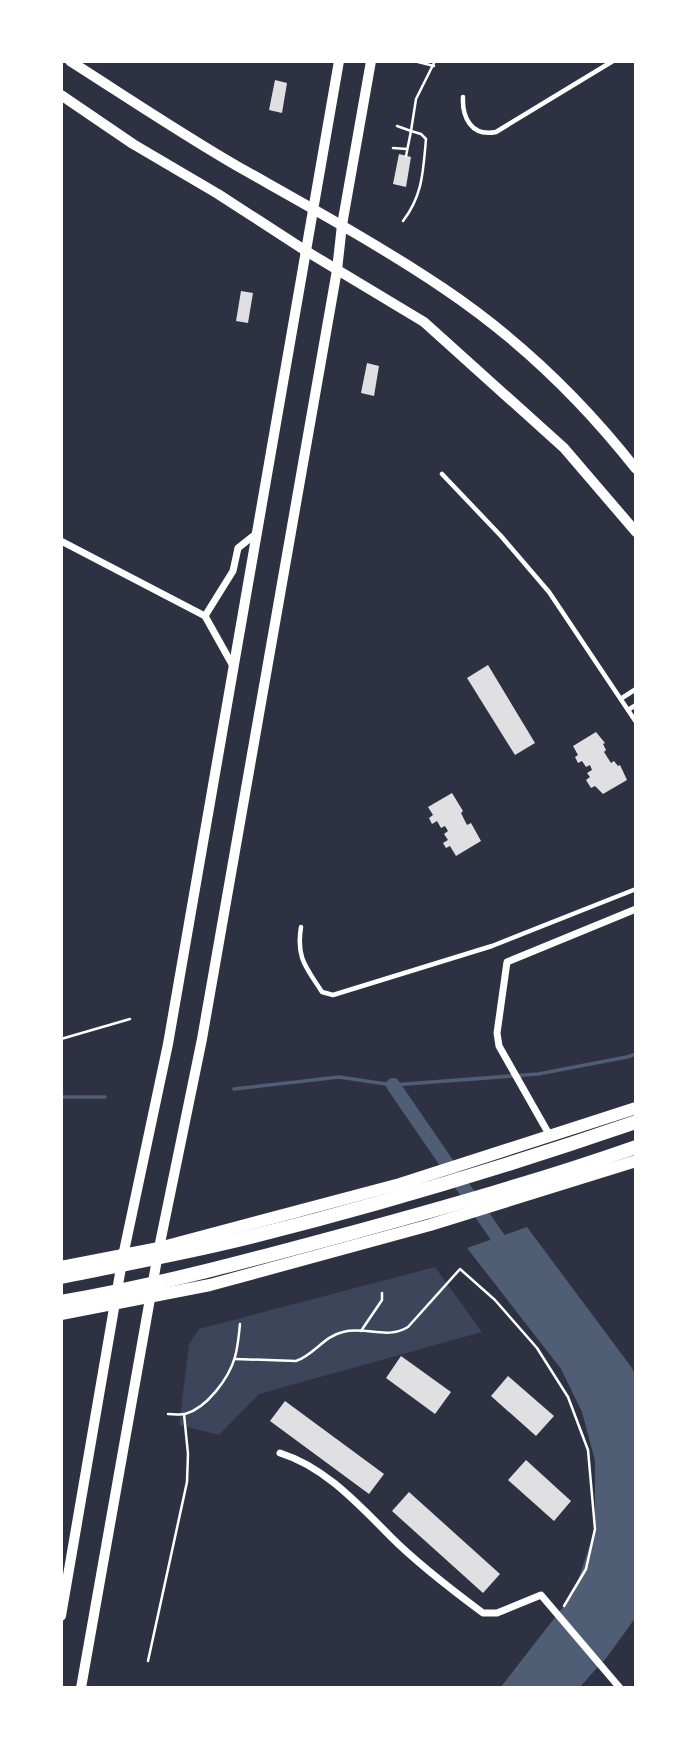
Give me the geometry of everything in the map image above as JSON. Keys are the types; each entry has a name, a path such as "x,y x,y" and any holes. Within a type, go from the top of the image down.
{"highway":[{"path":"61,1277 237,1240 395,1199 636,1122"},
{"path":"61,1302 240,1264 453,1204 636,1147"}],"main road":[{"path":"70,61 233,163 342,225 443,288 509,337 578,400 636,469"},
{"path":"61,1616 114,1304 168,1044 340,61"},
{"path":"81,1688 159,1248 202,1039 338,271 342,225 371,61"},
{"path":"61,95 133,144 424,322 564,448 636,531"},
{"path":"61,1267 159,1248 400,1184 636,1108"},
{"path":"61,1314 211,1285 430,1225 636,1161"}],"street":[{"path":"205,616 233,571 238,548 259,531"},
{"path":"61,541 205,616 235,668"},
{"path":"550,1136 503,1054 497,1033 507,962 636,909"},
{"path":"280,1453 303,1460 318,1471 369,1513 392,1538 483,1613 497,1613 541,1595 620,1688"}],"lane":[{"path":"463,96 463,113 468,122 477,130 488,134 496,132 613,61"},
{"path":"442,474 549,592 636,722"},
{"path":"621,698 636,689"},
{"path":"628,710 636,705"},
{"path":"301,927 298,947 305,966 322,992 332,995 492,946 636,889"}],"path":[{"path":"406,156 416,99 435,63 414,61"},
{"path":"397,127 421,134 426,139 418,196 415,205 402,221"},
{"path":"393,148 407,149"},
{"path":"61,1038 130,1018"},
{"path":"235,1359 296,1361 303,1359 329,1337 342,1332 398,1334 408,1327 460,1269 495,1300 537,1348 568,1397 588,1450 595,1529 586,1569 558,1616"},
{"path":"360,1331 382,1300 382,1293"},
{"path":"168,1413 184,1414 213,1394 235,1359 240,1324"},
{"path":"148,1661 187,1482 188,1454 184,1414"}],"shaded area":[{"path":"527,1227 632,1368 636,1378 636,1617 607,1657 579,1688 500,1688 574,1593 595,1529 595,1461 582,1412 561,1369 467,1248"},
{"path":"435,1267 482,1332 259,1394 219,1435 179,1425 189,1344 199,1329"}],"building":[{"path":"275,80 287,83 282,113 269,110"},
{"path":"399,154 411,157 406,187 393,184"},
{"path":"241,291 253,293 248,323 236,321"},
{"path":"367,363 379,366 374,396 361,393"},
{"path":"488,665 535,743 515,755 467,678"},
{"path":"596,732 605,743 604,752 611,763 614,761 620,765 627,780 603,794 595,786 591,788 586,780 590,777 587,773 592,770 590,765 586,767 582,761 578,763 575,757 578,755 573,746"},
{"path":"452,793 463,811 461,813 467,825 471,823 481,841 456,856 450,846 446,848 443,843 448,840 444,834 448,831 445,826 441,828 437,821 432,824 429,818 433,815 428,807"},
{"path":"401,1356 451,1392 435,1414 386,1378"},
{"path":"508,1376 554,1416 536,1436 491,1396"},
{"path":"285,1401 384,1474 369,1494 270,1421"},
{"path":"526,1460 571,1501 554,1521 508,1480"},
{"path":"409,1492 500,1574 483,1593 392,1511"}],"waterway":[{"path":"234,1089 339,1077 393,1085 538,1074 636,1054"},
{"path":"393,1085 507,1251"},
{"path":"61,1097 105,1097"}]}
